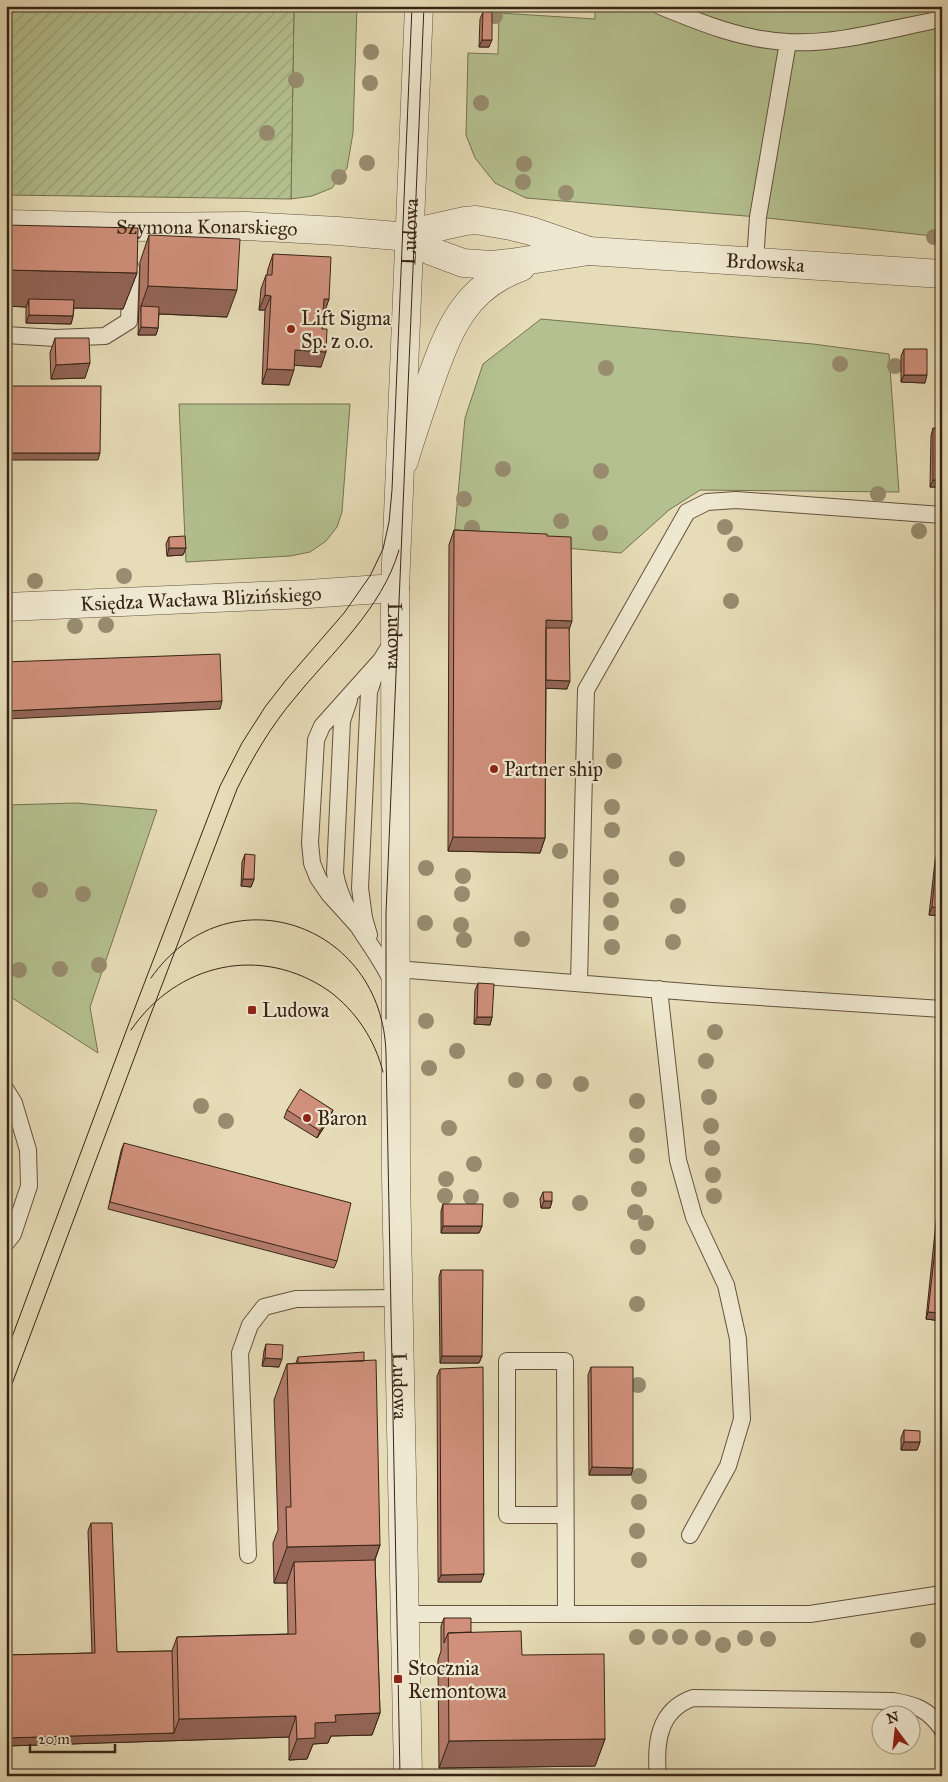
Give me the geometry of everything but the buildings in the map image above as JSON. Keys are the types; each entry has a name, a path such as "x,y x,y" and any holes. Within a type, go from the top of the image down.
{"street":[{"name":"Ludowa","path":"408,1776 391,975 395,588 419,6"},
{"name":"Brdowska","path":"409,236 429,228 476,220 525,229 589,251"},
{"name":"Szymona Konarskiego","path":"6,224 132,243 246,226 409,236"},
{"name":"Brdowska","path":"409,236 431,251 463,263 492,265 589,251 942,274"},
{"name":"Brdowska","path":"399,480 418,416 446,338 466,304 482,289 501,276 548,258"},
{"name":"Księdza Wacława Blizińskiego","path":"6,607 308,594 395,588"}],"lane":[{"path":"660,6 715,29 788,42 828,41 942,19"},
{"path":"755,262 758,217 788,42"},
{"path":"6,335 55,338 105,336 129,321 132,243"},
{"path":"579,983 586,690 687,512 707,502 736,500 942,515"},
{"path":"391,975 366,926 360,888 369,692 373,677 395,636"},
{"path":"381,660 322,726 316,740 310,843 312,863 318,878 329,894 357,926 391,975"},
{"path":"357,926 342,898 336,879 335,866 342,722 348,703 360,684"},
{"path":"391,975 579,983 942,1009"},
{"path":"659,990 678,1160 694,1217 726,1285 738,1339 742,1419 728,1466 690,1535"},
{"path":"6,1090 14,1103 28,1150 29,1186 13,1234 6,1243"},
{"path":"248,1555 240,1353 250,1325 264,1307 296,1299 399,1298"},
{"path":"565,1515 507,1515 507,1361 565,1361 566,1614"},
{"path":"405,1614 810,1614 942,1594"},
{"path":"658,1776 657,1744 664,1722 676,1708 693,1698 893,1701 926,1711 942,1729"}],"green space":[{"path":"6,6 294,6 291,199 6,195"},
{"path":"294,6 357,6 353,133 347,168 332,188 312,196 291,199"},
{"path":"595,6 942,6 942,237 758,217 526,198 495,183 475,158 466,135 468,53 498,54 499,13 595,19"},
{"path":"541,319 813,344 889,354 899,492 700,490 669,510 621,553 454,538 465,418 483,364"},
{"path":"179,404 350,404 342,512 337,527 326,541 310,552 290,556 186,562"},
{"path":"76,803 157,810 90,1007 98,1053 6,994 6,805"}],"tram line":[{"path":"6,1353 220,786 242,743 265,707 344,613 370,576 383,549 389,522 392,490 412,6"},
{"path":"386,1019 386,913 424,6"},
{"path":"6,1400 237,789 270,731 286,709 354,629 381,592 399,550"},
{"path":"151,978 183,945 219,926 258,920 296,926 330,943 359,971 378,1008 386,1054 400,1776"},
{"path":"131,1030 150,1007 172,989 196,976 222,968 249,965 276,968 303,976 339,999 356,1017 370,1038 383,1072"}],"place":[{"name":"Lift Sigma Sp. z o.o.","path":"291,329"},
{"name":"Partner ship","path":"494,769"},
{"name":"Ludowa","path":"252,1010"},
{"name":"Baron","path":"307,1118"},
{"name":"Stocznia Remontowa","path":"398,1679"}]}
